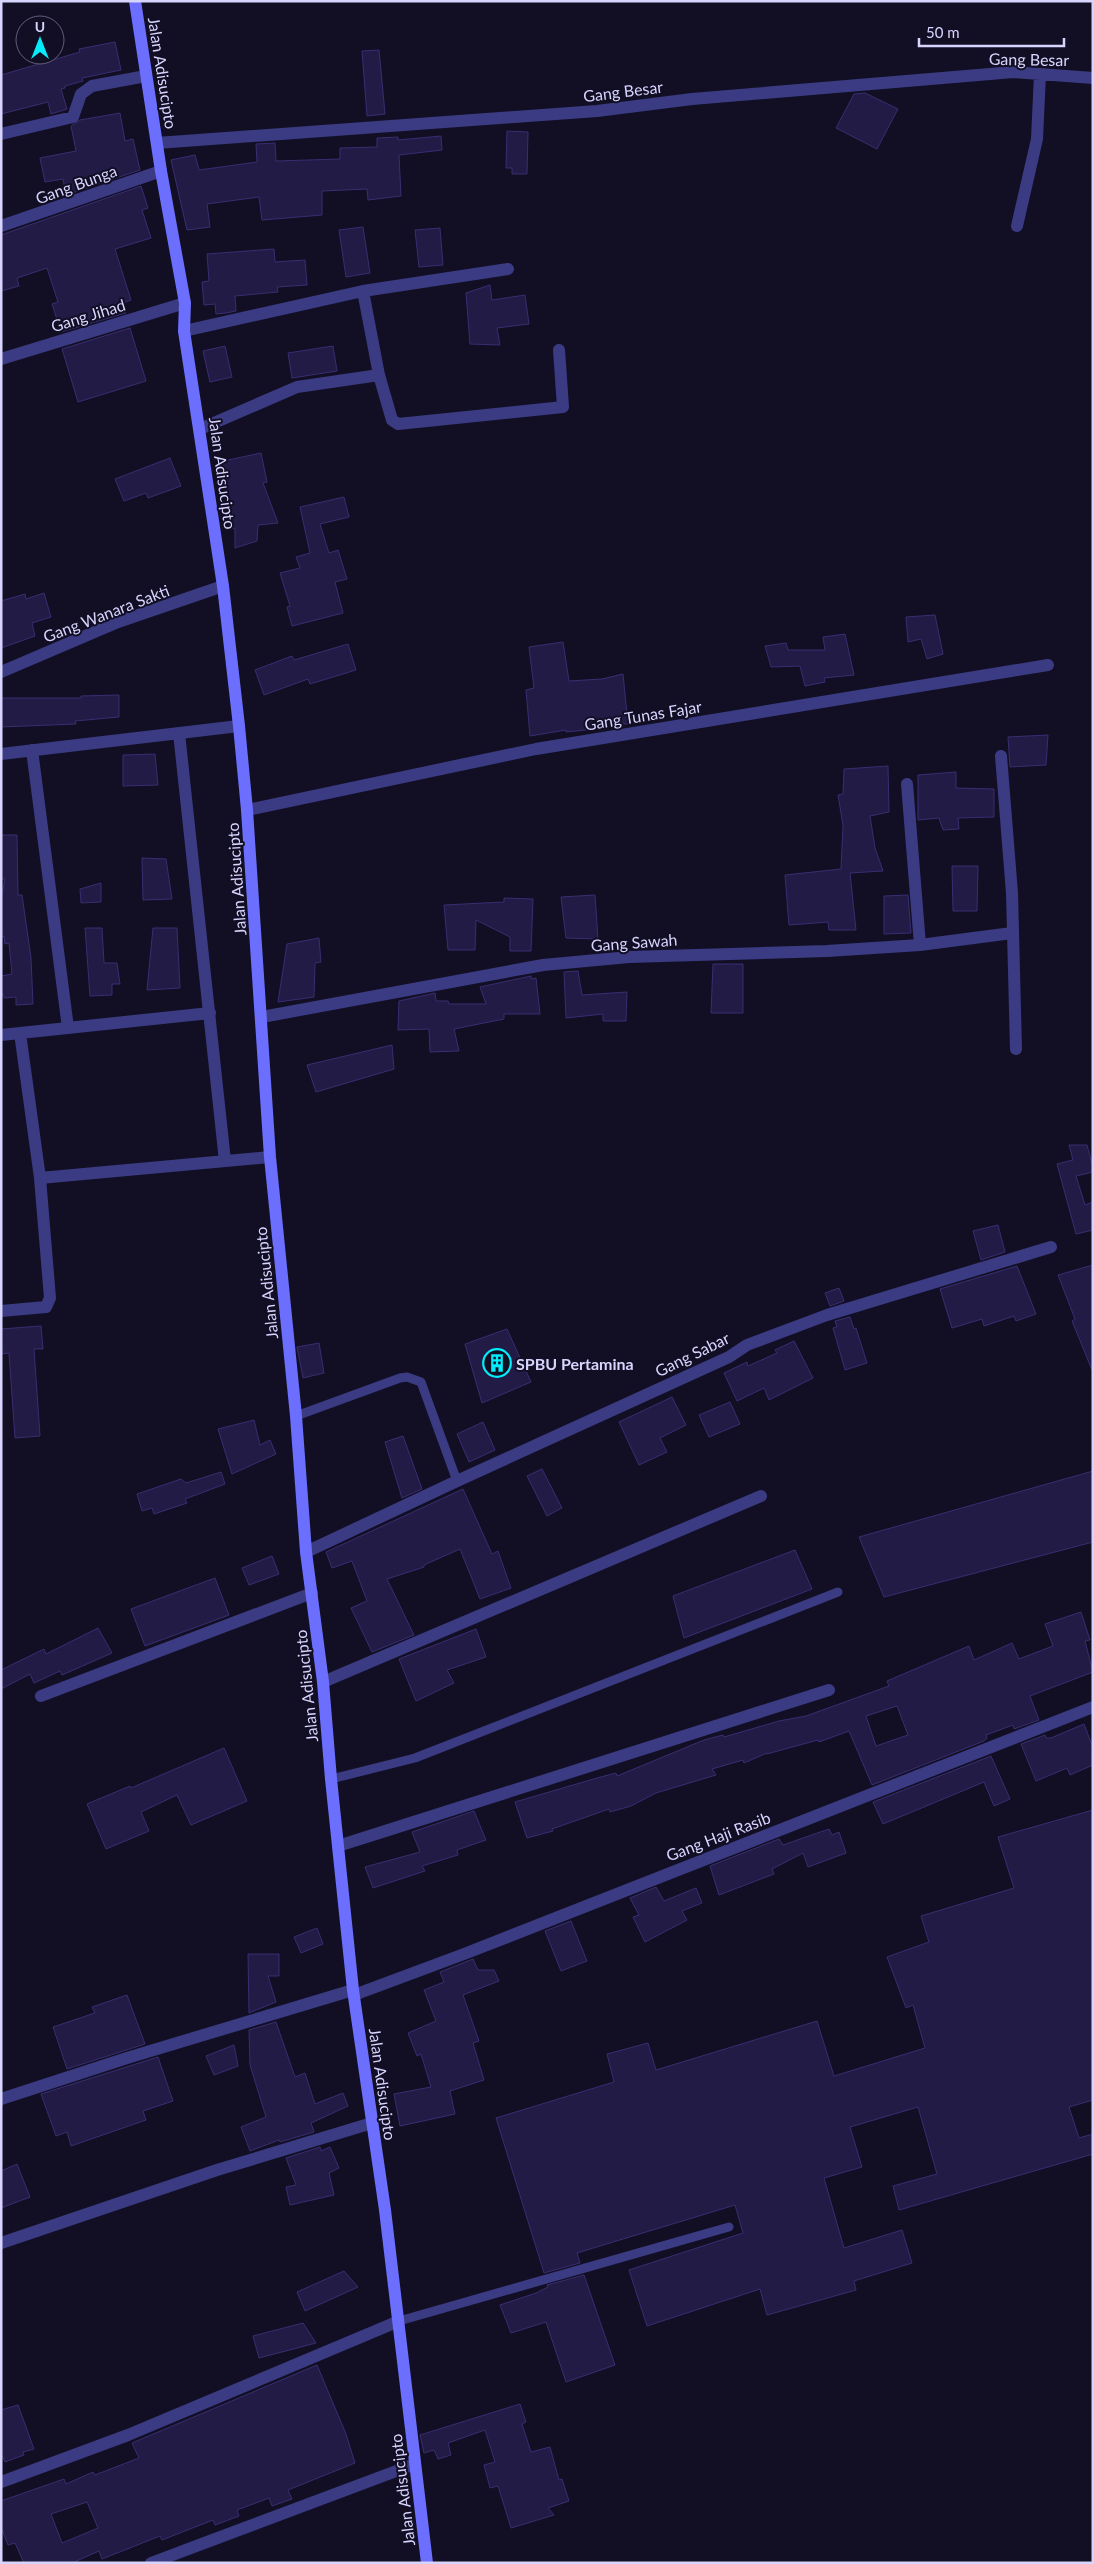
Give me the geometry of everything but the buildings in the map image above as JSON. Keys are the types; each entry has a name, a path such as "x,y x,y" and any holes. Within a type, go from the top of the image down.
{"main road":[{"name":"Jalan Adisucipto","path":"135,1 161,171 184,302 184,331 223,586 239,726 262,1017 270,1157 296,1416 306,1552 323,1682 331,1778 354,1992 399,2321 427,2563"}],"street":[{"name":"Gang Besar","path":"157,143 577,112 692,99 990,74 1040,74 1093,78"},
{"path":"1017,226 1037,139 1040,74"},
{"path":"1,134 73,117 81,94 92,86 146,76"},
{"name":"Gang Bunga","path":"1,226 161,171"},
{"path":"184,331 364,291 508,269"},
{"path":"364,291 379,375 392,420 398,424 563,407 558,350"},
{"name":"Gang Jihad","path":"1,359 184,302"},
{"path":"200,429 297,387 379,375"},
{"name":"Gang Wanara Sakti","path":"1,672 118,622 223,586"},
{"name":"Gang Tunas Fajar","path":"247,810 536,749 1048,665"},
{"path":"1,754 239,726"},
{"path":"179,733 210,1013 224,1161"},
{"path":"32,750 68,1028"},
{"path":"1000,756 1012,893 1016,1049"},
{"path":"907,784 920,945"},
{"name":"Gang Sawah","path":"262,1017 543,965 630,957 827,951 920,945 1012,933"},
{"path":"1,1035 210,1013"},
{"path":"1,1311 46,1307 49,1302 40,1178 20,1033"},
{"path":"40,1178 270,1157"},
{"name":"Gang Sabar","path":"306,1552 729,1357 747,1345 827,1316 1051,1247"},
{"path":"323,1682 761,1496"},
{"path":"41,1696 312,1593"},
{"path":"338,1846 829,1690"},
{"name":"Gang Haji Rasib","path":"1,2099 126,2058 354,1992 464,1954 1093,1707"},
{"path":"1,2242 217,2170 372,2123"},
{"path":"1,2482 128,2435 399,2321"},
{"path":"151,2563 415,2464"}],"lane":[{"path":"296,1416 400,1378 416,1379 421,1382 457,1481"},
{"path":"331,1778 415,1758 838,1592"},
{"path":"399,2321 729,2226"}],"place":[{"name":"SPBU Pertamina","path":"497,1363"}]}
